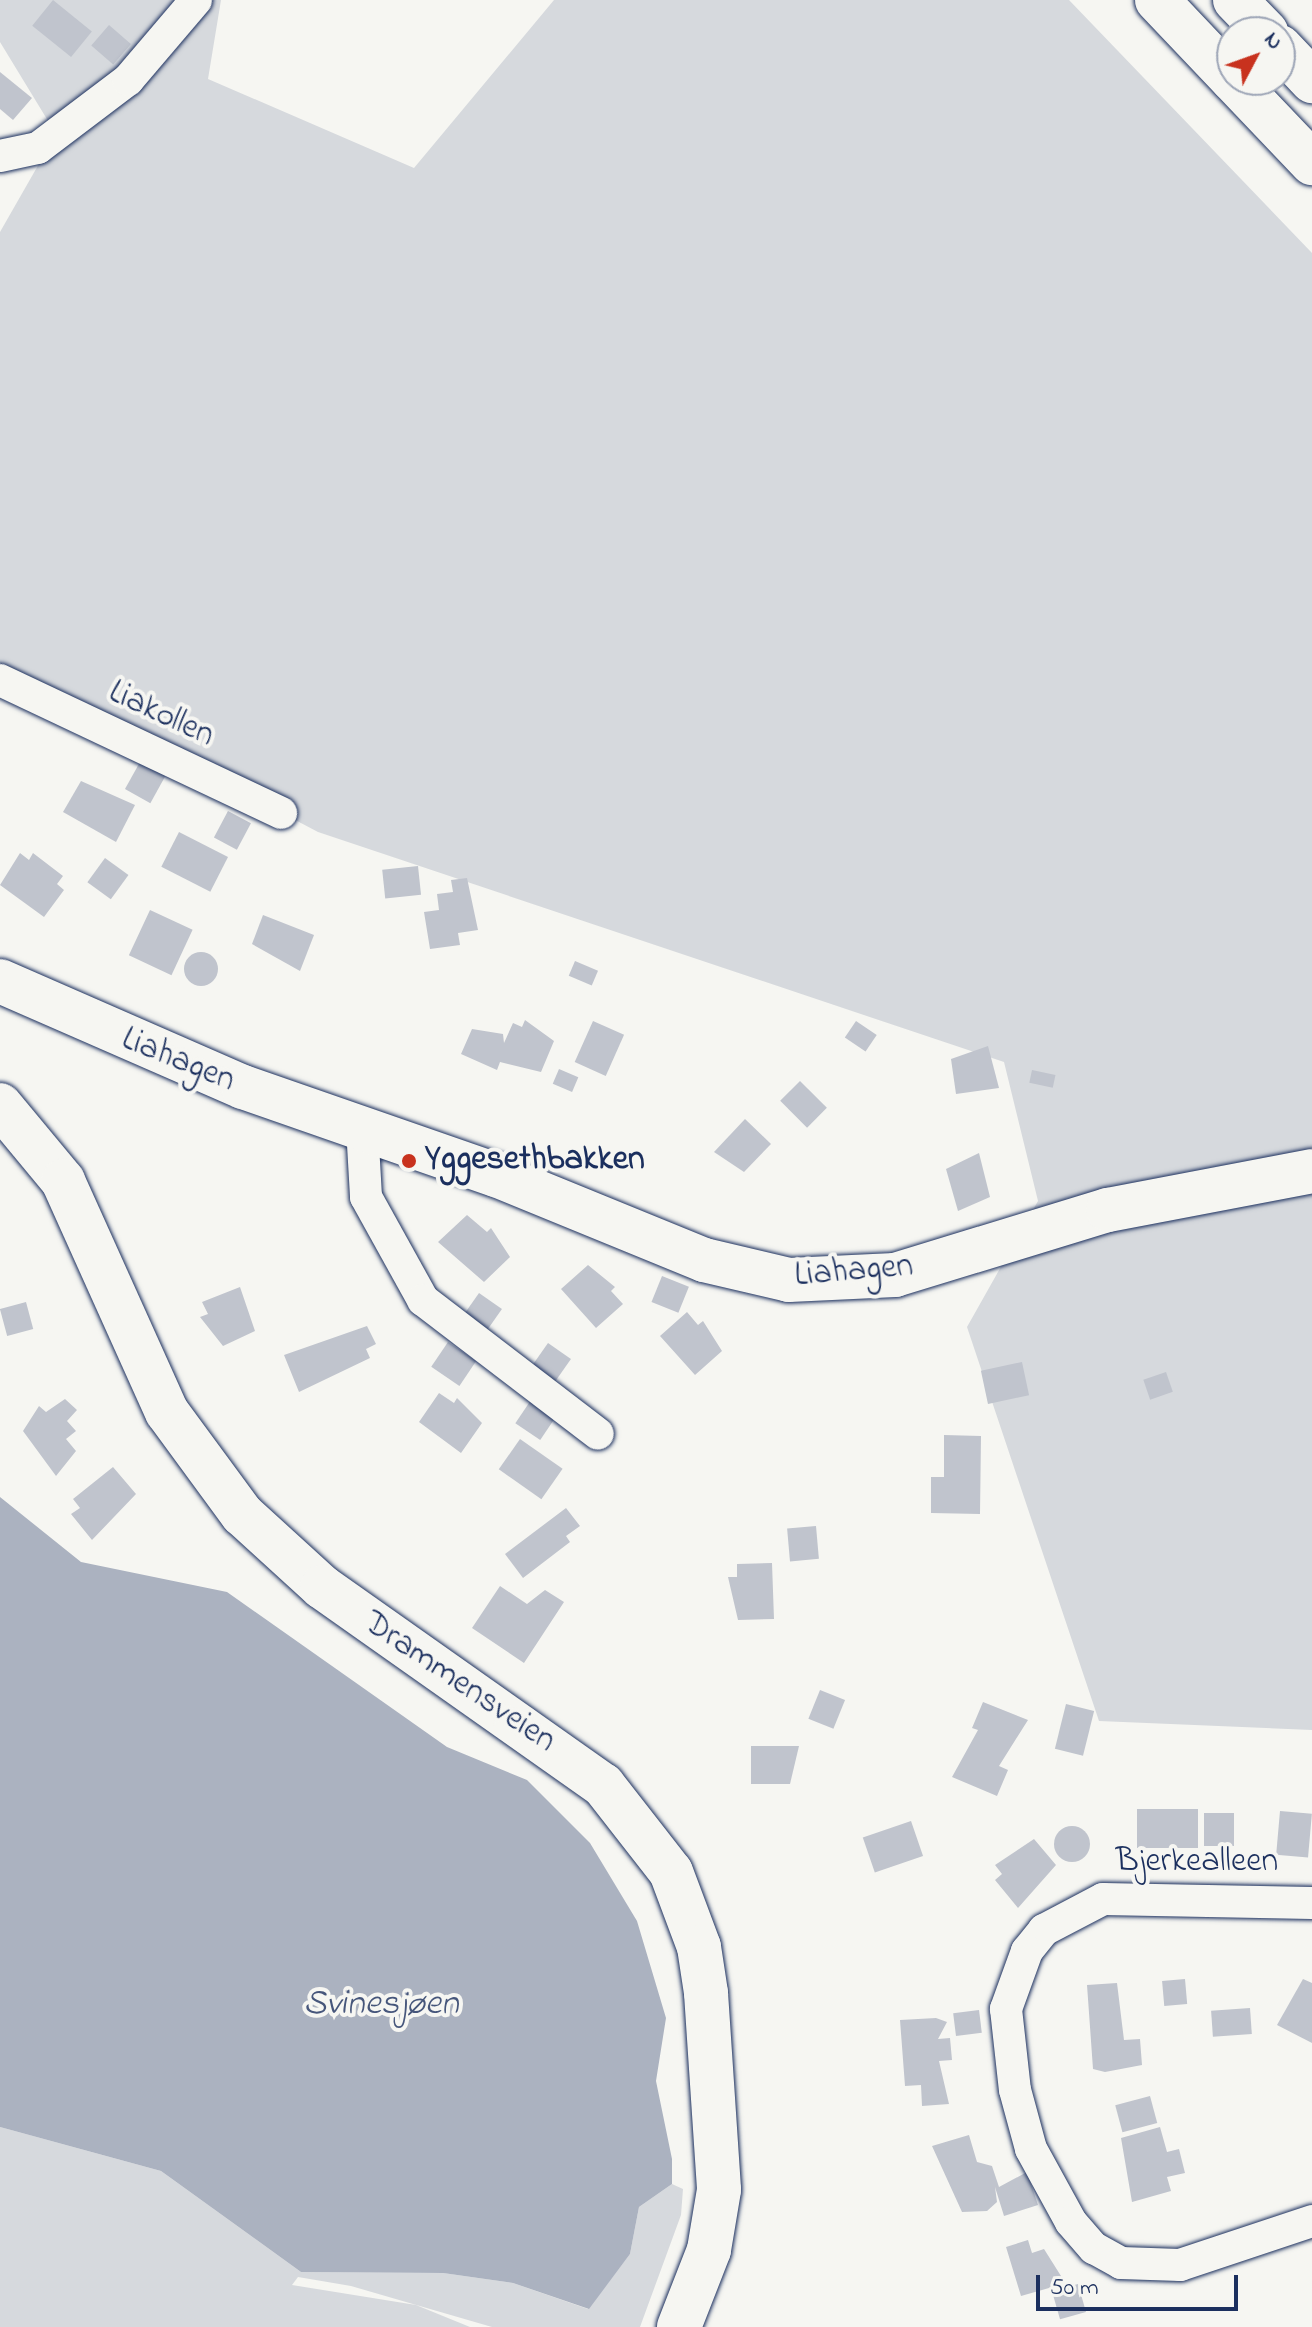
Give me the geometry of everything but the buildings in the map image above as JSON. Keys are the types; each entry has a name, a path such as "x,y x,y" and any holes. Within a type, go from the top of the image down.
{"main road":[{"path":"1157,0 1216,62"},
{"path":"1235,0 1250,16"},
{"path":"1296,64 1312,81"},
{"path":"1248,96 1312,163"},
{"name":"Liahagen","path":"0,981 170,1059 362,1127 704,1260 789,1280 895,1275 1108,1210 1312,1171"},
{"name":"Drammensveien","path":"0,1105 63,1181 167,1412 242,1514 344,1604 603,1785 671,1872 703,1978 719,2190 709,2250 679,2327"}],"street":[{"path":"0,156 38,148 128,80 196,0"},
{"name":"Liakollen","path":"3,690 281,813"},
{"path":"362,1127 366,1197 423,1300 598,1434"},
{"name":"Bjerkealleen","path":"1312,1903 1103,1899 1044,1930 1017,1971 1006,2009 1015,2090 1031,2149 1071,2222 1094,2248 1121,2263 1180,2265 1312,2221"}],"shaded area":[{"path":"0,0 221,0 208,79 414,168 554,0 1069,0 1312,253 1312,1730 1099,1721 967,1327 1038,1201 1004,1062 318,832 0,664 0,232 56,134 0,42"},
{"path":"0,2127 161,2171 301,2272 443,2273 513,2283 588,2309 630,2254 639,2207 672,2184 683,2189 681,2215 640,2327 492,2327 351,2286 298,2277 292,2285 416,2305 470,2327 0,2327"}],"water":[{"name":"Svinesjøen","path":"0,1497 81,1562 227,1592 447,1747 527,1780 590,1843 637,1921 666,2018 656,2081 672,2159 672,2184 639,2207 630,2254 589,2309 513,2283 443,2273 301,2272 161,2171 0,2127"}],"place":[{"name":"Yggesethbakken","path":"409,1161"}]}
